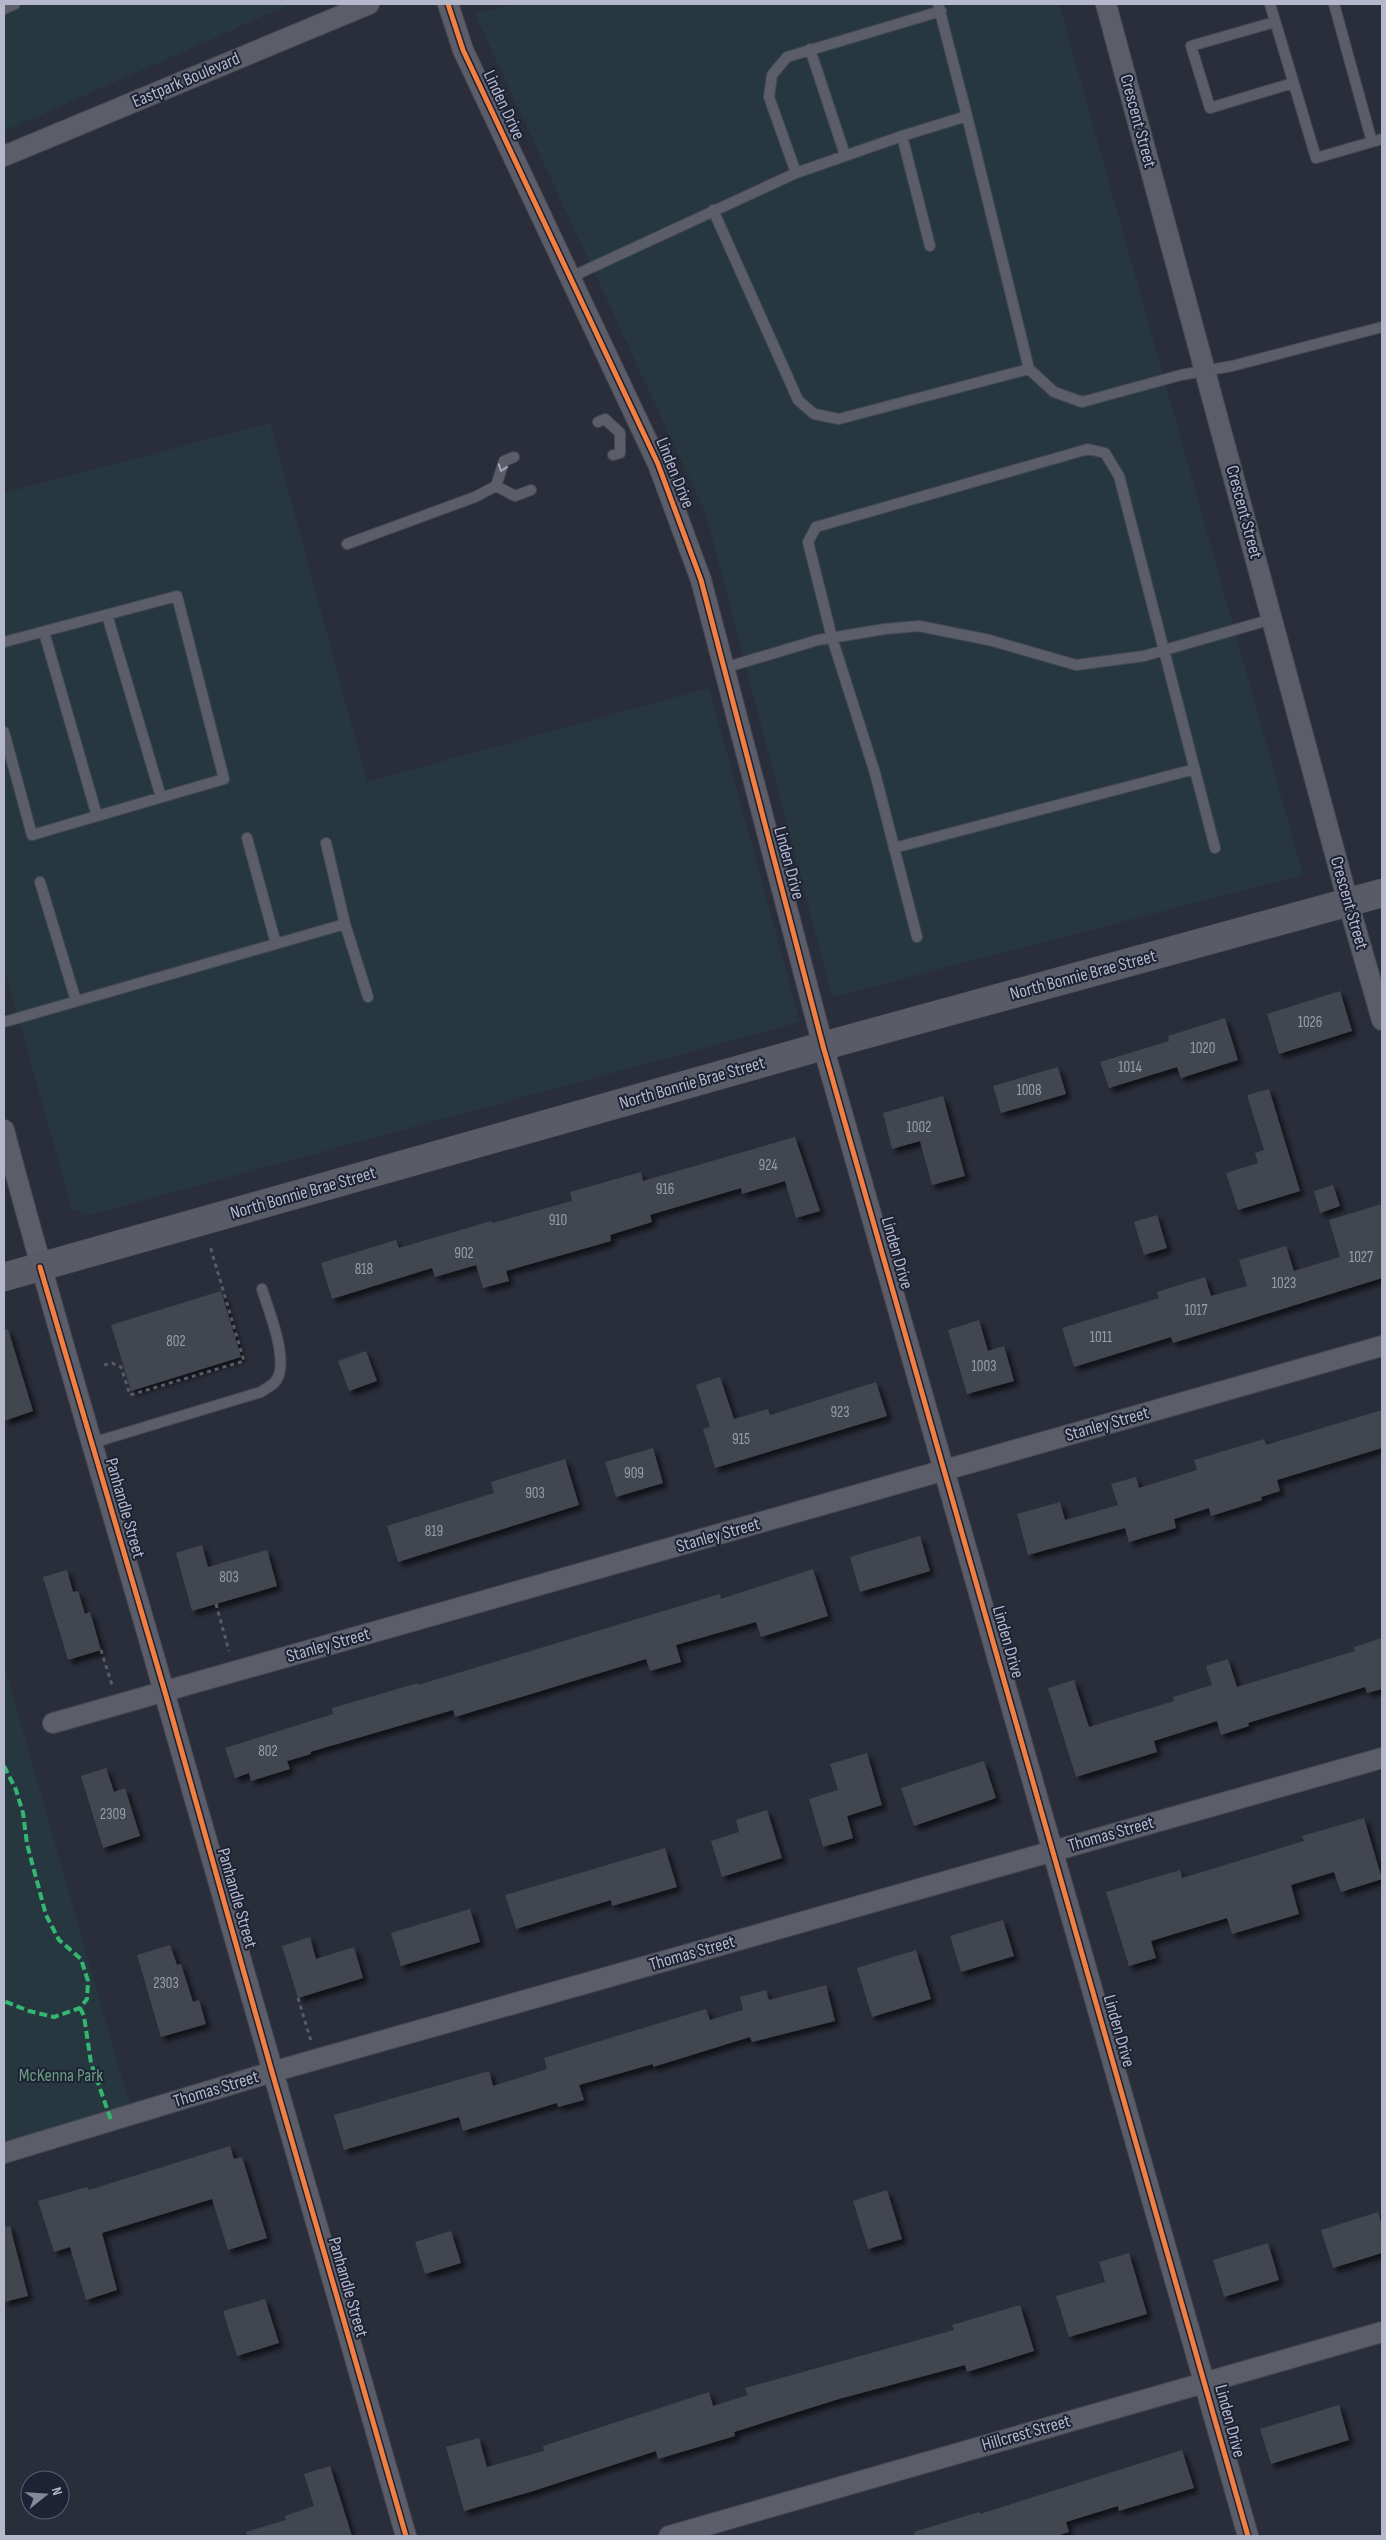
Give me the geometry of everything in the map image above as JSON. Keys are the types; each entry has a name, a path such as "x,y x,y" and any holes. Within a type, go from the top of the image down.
{"main road":[{"name":"North Bonnie Brae Street","path":"4,1277 823,1046 1382,893"}],"street":[{"name":"Eastpark Boulevard","path":"4,156 369,4"},
{"name":"Linden Drive","path":"448,4 463,50 658,464 701,580 823,1046 1248,2536"},
{"name":"Crescent Street","path":"1106,4 1348,902 1382,1020"},
{"name":"Panhandle Street","path":"4,1130 40,1267 406,2536"},
{"name":"Stanley Street","path":"53,1724 1382,1346"},
{"name":"Thomas Street","path":"4,2153 316,2059 1382,1758"},
{"name":"Hillcrest Street","path":"670,2536 1382,2332"}],"lane":[{"path":"4,9 15,4"},
{"path":"1270,4 1316,158 1377,141 1334,4"},
{"path":"796,173 769,97 772,75 787,57 939,8 1029,369 1054,392 1082,402 1382,327"},
{"path":"1275,22 1191,46 1210,108 1293,83"},
{"path":"810,49 845,155"},
{"path":"571,277 796,173 845,155 967,116"},
{"path":"902,136 930,246"},
{"path":"713,210 798,400 814,414 839,419 1029,369"},
{"path":"598,422 605,419 620,433 620,453 614,455"},
{"path":"620,433 640,424"},
{"path":"917,937 875,773 832,638 808,542 816,527 1088,449 1104,453 1119,476 1215,848"},
{"path":"347,544 475,497 496,486 504,461 514,456"},
{"path":"496,486 515,496 531,490"},
{"path":"4,642 177,596 224,779 32,835 4,732"},
{"path":"107,615 161,797"},
{"path":"724,668 832,638 885,629 919,626 989,640 1076,665 1144,656 1272,619"},
{"path":"44,632 96,816"},
{"path":"894,848 1195,769"},
{"path":"247,838 276,944"},
{"path":"326,843 346,924 368,997"},
{"path":"40,882 76,1001"},
{"path":"4,1022 346,924"},
{"path":"92,1443 261,1392 276,1382 281,1366 280,1352 262,1288"}],"path":[{"path":"104,1366 112,1364 121,1367 130,1395 244,1361 210,1246"},
{"path":"216,1604 235,1672"},
{"path":"102,1650 118,1705"},
{"path":"298,1998 316,2059"}],"green space":[{"path":"4,4 291,4 4,131"},
{"path":"513,4 1059,4 1303,875 832,997 706,514 475,14"},
{"path":"270,423 367,782 709,688 800,1022 89,1215 72,1209 4,967 4,493"},
{"name":"McKenna Park","path":"4,1665 132,2114 4,2152"}],"building":[{"path":"1340,991 1352,1031 1279,1054 1267,1014"},
{"path":"1225,1018 1238,1060 1181,1078 1177,1067 1109,1088 1100,1062 1169,1041 1168,1036"},
{"path":"1058,1067 1066,1094 1001,1113 993,1086"},
{"path":"1269,1089 1300,1191 1238,1210 1226,1173 1258,1163 1255,1153 1264,1150 1247,1095"},
{"path":"943,1096 965,1176 932,1185 920,1141 892,1149 883,1113"},
{"path":"795,1137 820,1211 796,1218 785,1181 742,1194 741,1188 650,1215 652,1222 610,1235 611,1241 506,1271 509,1281 483,1288 476,1265 435,1277 432,1268 332,1299 321,1263 396,1240 399,1248 491,1221 492,1223 572,1201 570,1192 641,1172 643,1181"},
{"path":"1333,1185 1340,1206 1320,1213 1314,1191"},
{"path":"1382,1204 1382,1278 1173,1343 1171,1337 1074,1367 1062,1328 1159,1298 1157,1292 1205,1277 1211,1296 1247,1286 1239,1260 1286,1246 1294,1271 1340,1257 1329,1220"},
{"path":"1157,1215 1167,1248 1144,1255 1134,1222"},
{"path":"221,1291 241,1357 131,1391 111,1325"},
{"path":"979,1320 988,1351 1004,1346 1014,1381 967,1394 948,1330"},
{"path":"8,1329 33,1411 4,1421 4,1330"},
{"path":"366,1351 377,1381 349,1391 338,1361"},
{"path":"720,1377 734,1419 768,1409 770,1415 876,1382 887,1416 715,1468 703,1429 710,1427 696,1385"},
{"path":"1382,1410 1382,1448 1277,1480 1280,1491 1261,1497 1262,1500 1211,1516 1209,1508 1174,1519 1176,1528 1129,1542 1125,1528 1028,1555 1017,1514 1060,1502 1065,1520 1118,1505 1111,1484 1136,1477 1139,1488 1197,1470 1194,1460 1264,1439 1266,1445"},
{"path":"653,1448 663,1483 616,1497 605,1462"},
{"path":"565,1459 579,1505 398,1562 387,1526 494,1493 491,1482"},
{"path":"920,1536 930,1571 860,1592 850,1557"},
{"path":"202,1545 208,1567 267,1550 277,1586 192,1611 176,1553"},
{"path":"813,1569 828,1616 761,1637 756,1622 676,1645 681,1662 650,1671 646,1659 455,1717 453,1710 310,1752 311,1754 287,1761 290,1769 251,1781 249,1773 235,1778 225,1748 333,1714 332,1708 418,1683 418,1685 720,1594 721,1599"},
{"path":"67,1570 73,1592 78,1591 85,1614 90,1612 101,1650 68,1660 43,1577"},
{"path":"1382,1638 1382,1689 1367,1693 1365,1687 1248,1723 1249,1726 1221,1735 1217,1721 1154,1741 1157,1752 1076,1777 1048,1688 1074,1680 1089,1727 1174,1701 1173,1697 1212,1685 1206,1666 1228,1659 1237,1687 1355,1651 1354,1647"},
{"path":"867,1753 882,1805 847,1816 853,1838 823,1847 809,1799 838,1790 830,1764"},
{"path":"984,1761 996,1798 914,1826 901,1788"},
{"path":"106,1768 114,1792 125,1788 140,1836 103,1848 81,1776"},
{"path":"767,1810 782,1858 722,1877 711,1841 739,1832 736,1820"},
{"path":"1364,1818 1382,1879 1341,1892 1334,1872 1291,1885 1299,1914 1232,1934 1227,1918 1151,1941 1156,1958 1129,1966 1106,1892 1180,1870 1182,1878 1304,1841 1302,1836"},
{"path":"665,1848 677,1887 612,1906 611,1900 516,1929 505,1895"},
{"path":"470,1909 480,1942 401,1966 391,1933"},
{"path":"1003,1920 1014,1956 961,1972 950,1936"},
{"path":"310,1937 316,1959 354,1947 363,1978 298,1998 282,1946"},
{"path":"170,1945 177,1965 181,1964 193,2002 199,2000 206,2024 161,2037 137,1955"},
{"path":"916,1950 931,1999 872,2017 857,1968"},
{"path":"826,1985 835,2021 752,2042 750,2037 653,2067 653,2064 579,2085 584,2100 558,2107 557,2103 463,2131 459,2117 344,2150 334,2115 489,2071 493,2086 547,2069 544,2058 706,2009 710,2020 743,2010 740,1997 766,1990 769,2000"},
{"path":"230,2146 234,2159 242,2157 267,2238 228,2250 212,2199 102,2233 117,2290 86,2300 70,2247 54,2252 38,2201 87,2187 89,2190"},
{"path":"887,2190 902,2239 868,2249 853,2201"},
{"path":"1378,2212 1382,2225 1382,2253 1333,2268 1321,2230"},
{"path":"10,2226 28,2296 4,2302 4,2227"},
{"path":"451,2231 461,2263 425,2274 415,2242"},
{"path":"1268,2243 1279,2280 1224,2297 1213,2260"},
{"path":"1129,2253 1147,2314 1069,2337 1056,2296 1105,2282 1099,2262"},
{"path":"265,2299 279,2343 237,2356 223,2311"},
{"path":"1020,2305 1034,2351 967,2372 965,2365 839,2399 734,2432 735,2436 658,2459 656,2451 530,2492 464,2511 446,2447 479,2438 487,2467 544,2451 543,2446 709,2392 713,2406 748,2395 745,2388 954,2330 952,2325"},
{"path":"1339,2405 1349,2440 1271,2464 1260,2429"},
{"path":"1182,2450 1194,2488 1119,2511 1118,2506 1066,2522 1069,2532 1056,2536 915,2536 914,2532 979,2512 980,2514"},
{"path":"330,2466 352,2536 247,2536 246,2532 286,2520 285,2516 314,2506 304,2474"}],"marked path":[{"path":"4,1766 16,1790 23,1813 27,1844 46,1915 59,1940 81,1959 88,1981 87,1999 80,2008 54,2017 29,2011 4,2001"},
{"path":"80,2008 84,2016 91,2063 111,2120"}],"cycle path":[{"path":"448,4 463,50 658,464 701,580 823,1046 1248,2536"},
{"path":"40,1267 165,1692 406,2536"}]}
